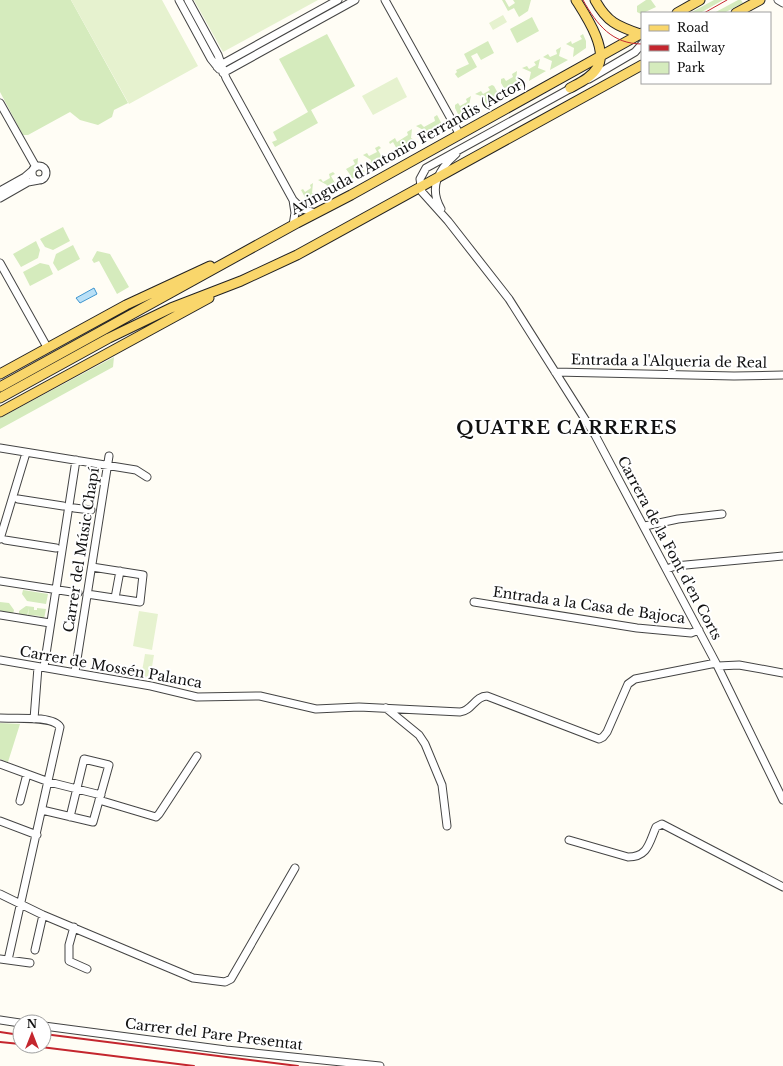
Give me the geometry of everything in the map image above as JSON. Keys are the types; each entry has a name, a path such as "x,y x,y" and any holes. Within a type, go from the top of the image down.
{"main road":[{"path":"576,0 596,38 600,56"},
{"path":"595,0 602,12 613,23 641,36"},
{"path":"679,12 700,0"},
{"path":"738,12 760,0"},
{"name":"Avinguda d'Antonio Ferrandis (Actor)","path":"0,387 293,225 460,135 600,56 641,36"},
{"name":"Avinguda d'Antonio Ferrandis (Actor)","path":"570,88 594,72 600,62 600,56"},
{"name":"Avinguda d'Antonio Ferrandis (Actor)","path":"0,412 241,281 297,255 641,66"},
{"name":"Avinguda d'Antonio Ferrandis (Actor)","path":"0,374 47,347 165,286 206,267 229,261"},
{"name":"Avinguda d'Antonio Ferrandis (Actor)","path":"0,398 108,338 171,308 241,281"}],"street":[{"path":"179,0 223,72 293,200 302,209 316,213"},
{"path":"188,0 219,65"},
{"path":"219,65 338,0"},
{"path":"223,72 355,0"},
{"path":"385,0 460,135"},
{"path":"778,0 783,3"},
{"name":"Avinguda d'Antonio Ferrandis (Actor)","path":"420,188 422,175 426,168 570,88 587,81 635,52 641,45"},
{"path":"0,102 34,169 33,177 39,180"},
{"name":"Avinguda d'Antonio Ferrandis (Actor)","path":"438,177 454,156 467,146"},
{"path":"0,192 30,175 34,169 42,166 46,173 46,176 39,180 28,182 0,198"},
{"path":"438,177 434,190 435,199 448,221"},
{"path":"420,188 424,196 448,221"},
{"path":"293,200 295,213 293,225"},
{"name":"Carrera de la Font d'en Corts","path":"448,221 509,299 595,435 645,526 717,664 783,800"},
{"path":"1,265 47,347"},
{"name":"Entrada a l'Alqueria de Real","path":"554,372 734,376 783,375"},
{"path":"0,448 136,470 147,477"},
{"path":"26,453 2,540 56,548"},
{"name":"Carrer del Músic Chapí","path":"75,672 109,456"},
{"path":"34,719 41,667 56,590 76,460"},
{"path":"18,499 63,506"},
{"path":"74,508 91,510"},
{"path":"645,526 678,519 722,514"},
{"path":"667,569 675,566 783,556"},
{"path":"87,594 140,602 143,576 92,567"},
{"path":"116,598 120,572"},
{"path":"0,581 78,594"},
{"name":"Entrada a la Casa de Bajoca","path":"474,602 637,628 691,633 699,630"},
{"path":"0,615 50,623"},
{"name":"Carrer de Mossén Palanca","path":"0,660 151,686 197,697 260,696 316,709 386,708 460,712 468,710 482,696 487,696 599,739 607,732 628,684 635,679 717,664"},
{"path":"717,664 739,665 783,673"},
{"path":"386,708 419,735 425,744 442,785 447,826"},
{"path":"0,718 47,720 59,725 49,782 8,960"},
{"path":"0,764 49,782 76,789 156,817 197,756"},
{"path":"42,810 70,817 93,822 109,765 84,759 70,817"},
{"path":"20,802 27,774"},
{"path":"0,821 37,835"},
{"path":"568,840 628,857 637,857 645,853 656,827 662,824 783,887"},
{"path":"0,894 43,915 193,978 225,982 231,979 295,868"},
{"path":"35,950 43,915"},
{"path":"74,927 69,945 69,961 87,969"},
{"path":"0,959 30,963"},
{"path":"0,1020 12,1022"},
{"name":"Carrer del Pare Presentat","path":"52,1027 226,1050 380,1066"}],"green space":[{"path":"0,0 71,0 128,103 114,110 112,117 98,125 80,120 70,112 28,135 23,135 0,92"},
{"path":"71,0 162,0 198,66 129,104"},
{"path":"194,0 318,0 223,52"},
{"path":"502,0 505,0 509,7 515,3 513,0 531,0 528,11 519,17 514,8 508,11"},
{"path":"646,0 651,0 656,7 645,12 641,12 641,14 637,12 637,6"},
{"path":"714,0 723,0 702,12 692,12"},
{"path":"738,0 741,0 743,3 726,12 716,12"},
{"path":"503,15 507,22 493,30 489,23"},
{"path":"532,17 539,31 517,43 510,29"},
{"path":"327,34 355,86 311,110 318,123 275,147 272,142 277,140 273,132 308,112 279,59"},
{"path":"583,34 586,41 586,48 573,57 574,48 566,44 571,41 572,44 582,39 580,36"},
{"path":"488,41 494,53 481,60 477,53 471,56 477,67 458,78 455,74 457,72 456,70 469,64 464,54"},
{"path":"561,47 559,56 568,60 550,70 552,61 543,57 548,54 550,57 557,54 556,50"},
{"path":"540,59 538,68 546,71 529,81 531,72 522,68 527,66 529,69 536,65 534,62"},
{"path":"517,71 516,80 524,84 507,93 501,83 501,79 504,78 506,81 513,77 512,74"},
{"path":"397,77 407,97 373,115 362,96"},
{"path":"492,85 500,97 482,106 484,97 475,94 481,91 483,94 490,90 488,87"},
{"path":"471,96 469,105 478,109 460,118 455,105 458,103 460,106 467,102 466,99"},
{"path":"437,115 444,128 424,138 425,131 416,126 421,124 424,127 435,121 434,117"},
{"path":"412,129 411,138 418,142 396,154 398,151 393,142 390,144 389,142 395,138 397,142 408,135 407,132"},
{"path":"379,146 381,148 378,150 383,159 386,157 387,159 370,168 371,160 363,155 367,153 369,156 377,152 375,148"},
{"path":"358,158 357,168 365,171 348,181 347,179 351,176 346,169 355,164 353,160"},
{"path":"333,172 335,174 331,176 336,185 340,183 341,185 325,193 327,185 318,180 321,179 323,182 330,178 329,174"},
{"path":"313,183 312,193 320,196 308,203 301,190 303,189 305,192 311,188 310,185"},
{"path":"63,227 70,241 53,250 45,247 40,239"},
{"path":"36,241 40,250 38,258 21,267 13,254"},
{"path":"73,245 80,259 58,271 53,263 56,254"},
{"path":"97,251 110,254 129,287 117,294 99,261 94,263 92,260"},
{"path":"40,263 49,265 53,274 30,286 23,272"},
{"path":"114,357 113,367 0,429 0,418"},
{"path":"23,590 48,594 46,604 27,601 22,594"},
{"path":"0,602 9,603 14,610 13,614 0,612"},
{"path":"26,606 34,607 34,610 37,610 37,608 46,609 44,619 36,618 41,616 28,615 29,608 27,616 19,615 19,611"},
{"path":"139,611 158,614 152,650 133,646"},
{"path":"145,654 154,655 150,678 141,677"},
{"path":"0,723 20,724 8,762 0,759"}],"water":[{"path":"94,288 97,294 80,303 76,298"}],"tram line":[{"path":"583,0 594,17 606,31 622,41 641,44"},
{"path":"706,12 727,0"}],"railway":[{"path":"0,1032 12,1034"},
{"path":"52,1035 298,1066"},
{"path":"0,1042 12,1043"},
{"path":"52,1048 194,1066"}],"district":[{"name":"QUATRE CARRERES","path":"567,428"}]}
